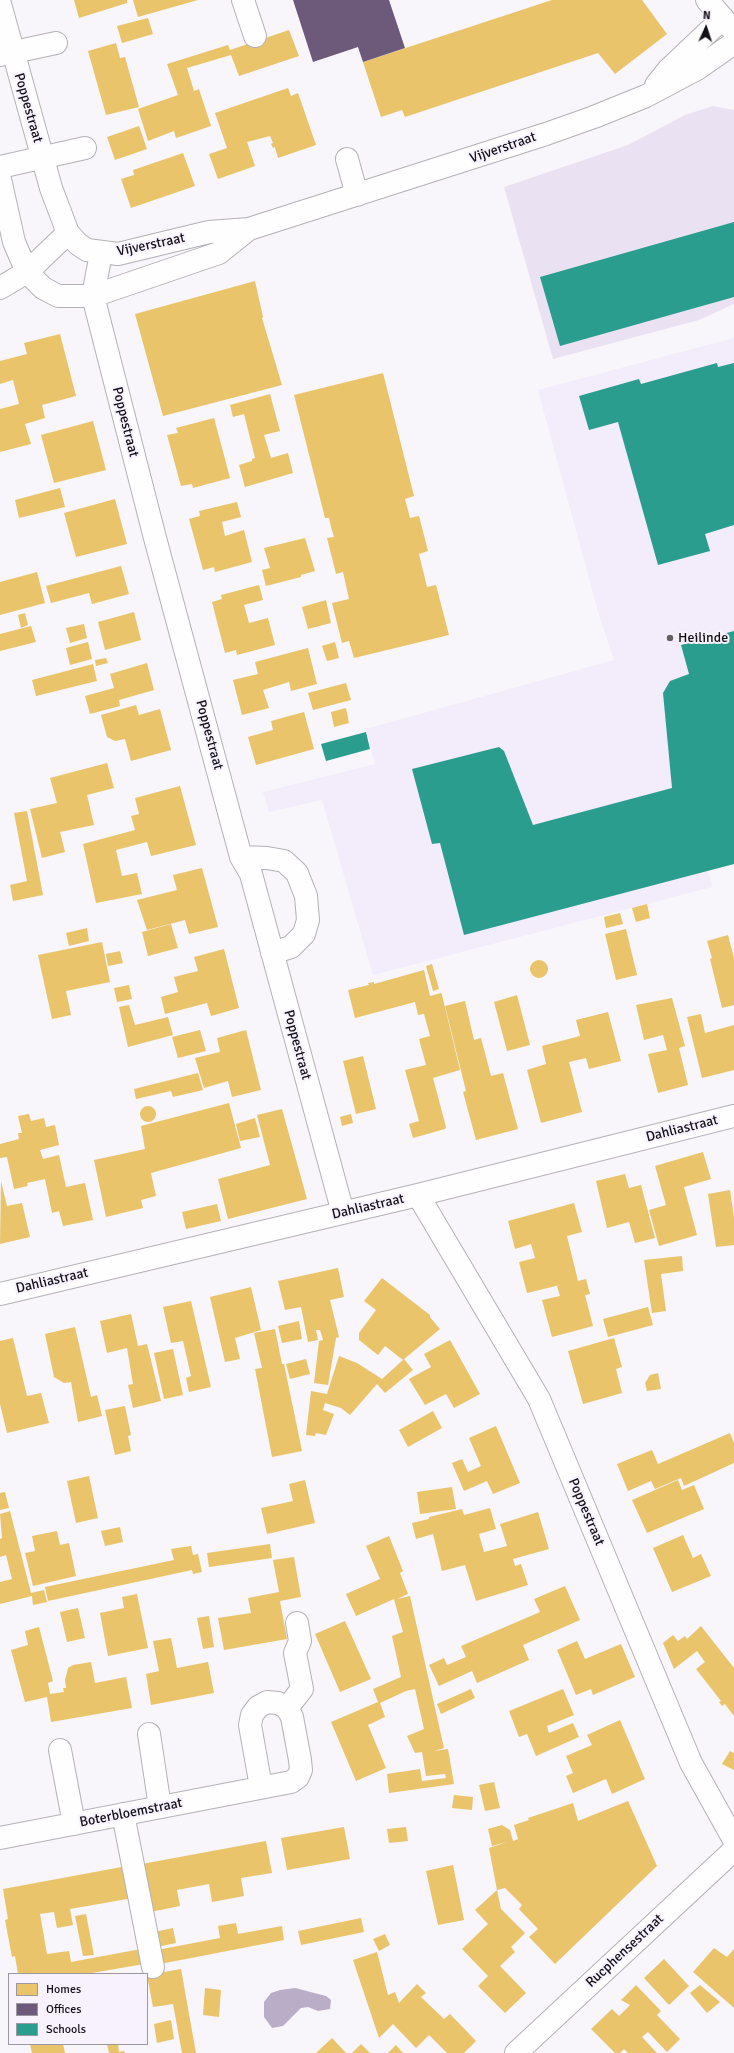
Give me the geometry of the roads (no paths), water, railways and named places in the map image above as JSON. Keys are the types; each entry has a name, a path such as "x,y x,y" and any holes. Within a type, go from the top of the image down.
{"street":[{"path":"243,0 255,36"},
{"path":"707,0 729,24"},
{"name":"Poppestraat","path":"0,4 6,54 68,233"},
{"name":"Vijverstraat","path":"646,96 668,70 729,24"},
{"path":"6,54 56,43"},
{"name":"Vijverstraat","path":"68,233 78,244 87,250 118,254 209,232 249,229 464,162 574,124 646,96 698,69 734,43"},
{"path":"0,167 86,148"},
{"path":"347,159 357,195"},
{"path":"0,179 14,242 27,272"},
{"name":"Vijverstraat","path":"27,272 43,288 58,296 93,296 219,253 249,229"},
{"path":"0,288 27,272 68,233"},
{"name":"Poppestraat","path":"101,253 93,296 157,545 241,857 252,874 343,1213"},
{"path":"241,857 267,858 284,861 297,873 306,896 308,920 304,934 291,947 272,953"},
{"name":"Dahliastraat","path":"0,1294 418,1195 734,1116"},
{"name":"Poppestraat","path":"418,1195 539,1399 691,1764 734,1840"},
{"path":"261,1787 250,1725 252,1715 258,1707 267,1702 278,1703 287,1708 302,1689 295,1653 300,1641 297,1623"},
{"name":"Boterbloemstraat","path":"0,1838 291,1782 298,1777 301,1770 292,1717 287,1708"},
{"path":"149,1734 160,1807"},
{"path":"60,1750 74,1824"},
{"path":"123,1814 152,1967"},
{"name":"Rucphensestraat","path":"516,2053 734,1850"}],"place":[{"name":"Heilinde","path":"670,638"}]}
